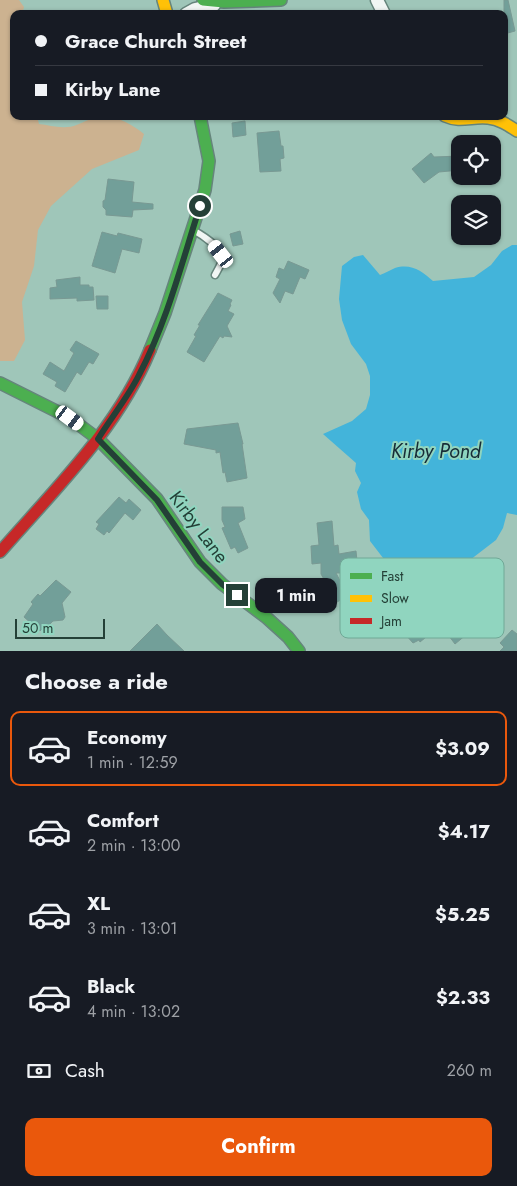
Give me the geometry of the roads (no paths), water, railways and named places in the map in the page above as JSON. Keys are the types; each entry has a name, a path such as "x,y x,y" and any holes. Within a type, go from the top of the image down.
{"street":[{"path":"203,0 224,2 282,0"},
{"path":"193,10 224,2"},
{"path":"0,552 98,439 139,376 165,313 208,175 208,146 201,120"},
{"path":"451,120 467,120"},
{"path":"498,120 517,131"},
{"name":"Kirby Lane","path":"0,383 70,418 98,439 157,500 200,562 222,584 267,618 288,637 299,651"}],"lane":[{"path":"192,229 210,241 221,254 221,262 215,275"}],"water":[{"name":"Kirby Pond","path":"512,245 517,245 517,515 507,513 503,528 496,540 473,558 383,558 370,541 369,520 361,509 357,492 361,483 355,471 356,463 323,434 352,421 366,409 370,395 370,376 366,364 351,344 342,320 339,299 342,266 354,257 363,255 380,275 395,268 411,267 425,274 433,281 474,277 491,265 502,251"}]}
